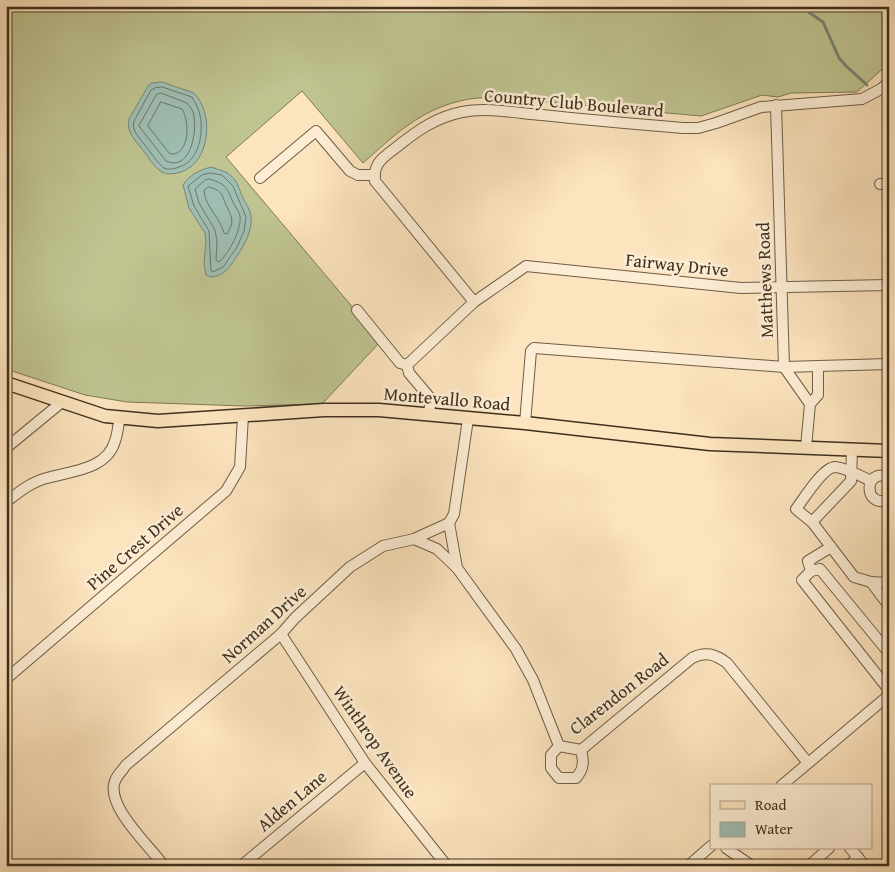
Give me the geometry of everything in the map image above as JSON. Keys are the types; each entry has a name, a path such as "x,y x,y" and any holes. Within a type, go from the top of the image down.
{"main road":[{"name":"Montevallo Road","path":"6,383 105,416 158,421 324,410 379,410 429,413 710,444 889,451"}],"street":[{"name":"Country Club Boulevard","path":"374,175 379,162 414,133 434,120 463,112 497,111 683,128 707,126 761,106 862,99 881,89 889,82"},
{"name":"Matthews Road","path":"776,105 784,367"},
{"path":"260,178 316,131 350,171 358,175 374,175 377,186 474,302 406,365"},
{"name":"Fairway Drive","path":"474,302 526,266 741,288 889,285"},
{"path":"357,310 400,363 406,365 409,372 431,399 429,413"},
{"path":"526,423 531,350 534,348 784,367 889,364"},
{"path":"784,367 810,404"},
{"path":"806,447 810,404 818,395 818,367"},
{"path":"6,448 62,402"},
{"name":"Pine Crest Drive","path":"6,679 226,490 240,467 243,416"},
{"path":"6,502 33,483 46,478 77,472 100,460 115,442 120,417"},
{"path":"449,523 454,514 468,418"},
{"path":"812,522 851,476 852,449"},
{"path":"871,481 851,476 833,467 825,470 796,509 812,522 854,577 871,582 889,583"},
{"path":"889,477 878,476 871,481 869,490 873,497 881,501 889,500"},
{"name":"Norman Drive","path":"164,866 118,809 113,793 115,781 126,765 281,634 295,618 350,567 383,546 414,539 449,523"},
{"name":"Clarendon Road","path":"449,523 457,568 516,649 533,680 559,746 581,750 692,658 701,653 718,656 727,663 808,763"},
{"path":"414,539 437,549 457,568"},
{"path":"831,547 808,561 889,653"},
{"path":"816,570 802,580 889,690"},
{"path":"871,582 889,606"},
{"name":"Winthrop Avenue","path":"281,634 365,763 447,866"},
{"path":"788,784 808,763 889,695"},
{"path":"559,746 551,755 551,768 559,778 576,778 582,772 584,758 581,750"},
{"name":"Alden Lane","path":"241,866 365,763"},
{"path":"688,866 710,847"},
{"path":"729,850 752,866"},
{"path":"809,866 827,850"},
{"path":"852,850 865,866"},
{"path":"848,866 858,858"}],"green space":[{"path":"6,6 889,6 889,63 857,92 791,93 778,97 762,95 701,116 491,97 468,99 445,105 419,118 396,134 363,163 302,91 226,157 381,341 322,404 244,406 127,402 85,395 6,369"}],"water":[{"path":"162,82 194,93 205,112 207,124 204,148 198,158 191,167 174,174 164,173 156,168 134,139 128,124 148,86 152,83"},
{"path":"212,167 225,172 235,180 250,211 251,227 232,264 223,273 211,277 206,275 204,264 205,233 189,208 183,185 196,173"}],"waterway":[{"path":"800,6 823,22 839,58 867,85"}]}
